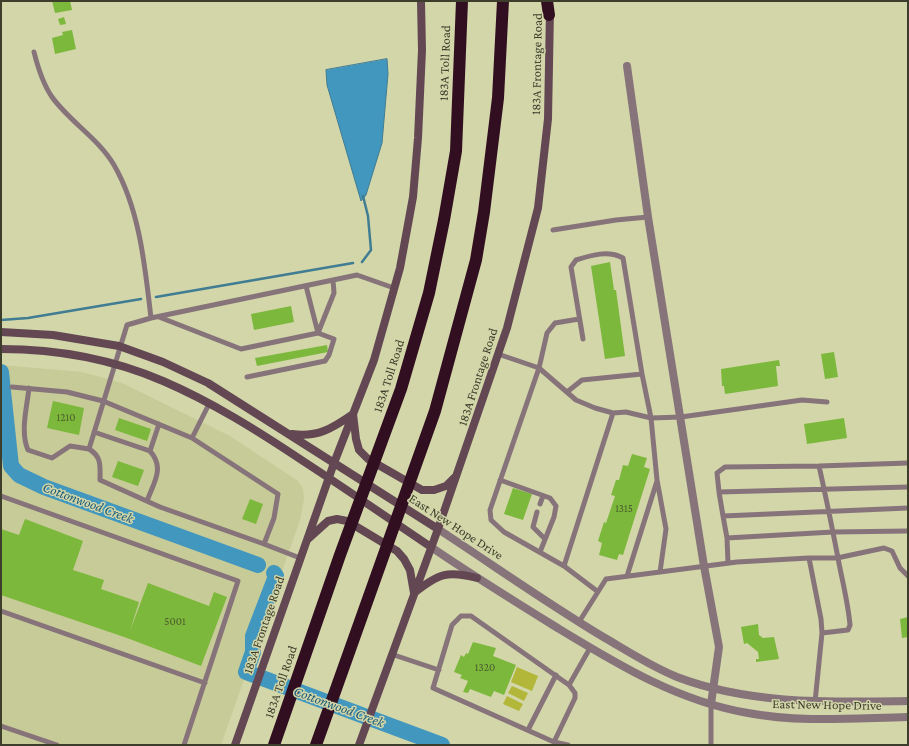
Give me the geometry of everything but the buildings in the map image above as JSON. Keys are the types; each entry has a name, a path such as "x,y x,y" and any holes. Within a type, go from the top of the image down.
{"highway":[{"name":"183A Toll Road","path":"274,745 340,555 401,388 429,292 456,151 462,1"},
{"path":"316,745 435,411 476,260 484,212 500,78 503,1"},
{"path":"547,1 549,15"}],"main road":[{"name":"183A Frontage Road","path":"234,745 334,463 374,360 400,268 413,197 420,93 421,1"},
{"name":"183A Frontage Road","path":"359,745 380,683 438,529 498,354 538,208 548,119 550,1"},
{"name":"East New Hope Drive","path":"1,332 53,335 119,346 163,362 208,383 438,529"},
{"name":"East New Hope Drive","path":"1,349 32,349 72,354 114,364 163,381 209,404 269,438 431,547"},
{"path":"288,433 308,435 319,434 336,426 353,414 356,440 359,450 368,459 422,490 434,490 446,486 456,476"},
{"path":"306,541 328,521 337,519 347,521 397,551 404,559 410,570 414,593 439,576 458,573 477,578"}],"street":[{"path":"627,66 648,217 704,566 719,648 711,704"},
{"name":"East New Hope Drive","path":"438,529 579,622 640,659 677,677 713,688 767,698 815,702 908,701"},
{"name":"East New Hope Drive","path":"431,547 477,578 590,648 639,676 675,692 748,714 785,718 908,717"}],"lane":[{"path":"34,52 45,85 52,98 106,153 114,165 126,190 141,252 151,318"},
{"path":"553,230 616,220 648,217"},
{"path":"583,339 571,267 576,260 596,254 615,254 623,258 642,374 651,418 657,480 666,530 660,572"},
{"path":"89,449 119,346 127,325 158,316 357,275 394,288"},
{"path":"318,333 334,293 333,280"},
{"path":"306,286 318,333"},
{"path":"158,316 241,349 318,333 334,339 329,355 324,361 247,377"},
{"path":"579,319 555,323 547,333 539,368 490,510 491,520 504,532 564,566 598,591"},
{"path":"498,354 539,368 576,400 595,408 613,413 626,412 651,418 681,417 802,400 827,402"},
{"path":"567,392 582,380 642,374"},
{"path":"12,387 67,392 103,401 192,438 278,494 274,518 264,544"},
{"path":"30,388 25,423 26,445 28,450 52,458 70,446 89,449 96,453 99,458 100,480 147,500 300,558"},
{"path":"192,438 209,404"},
{"path":"564,566 613,413"},
{"path":"150,451 159,424"},
{"path":"94,432 150,451 157,459 159,467 147,500"},
{"path":"728,563 727,538 717,473 725,467 908,463"},
{"path":"820,466 850,628 848,630 822,633"},
{"path":"500,480 550,498 556,506 554,517 540,552"},
{"path":"627,576 657,480"},
{"path":"719,492 824,488 908,487"},
{"path":"1,496 238,581 184,745"},
{"path":"540,504 543,496"},
{"path":"723,516 829,513 908,508"},
{"path":"537,512 533,527 545,539"},
{"path":"727,538 833,532 908,531"},
{"path":"579,622 606,579 627,576 728,563 809,558 838,558 884,548 892,551 900,568 908,576"},
{"path":"809,558 821,619 822,633 815,702"},
{"path":"1,611 204,683"},
{"path":"554,742 575,698 575,693 569,685 556,675 471,616 461,616 452,625 433,688 554,742 568,745"},
{"path":"569,685 590,648"},
{"path":"391,654 439,670"},
{"path":"528,730 556,675"},
{"path":"711,704 711,745"},
{"path":"1,726 57,745"}],"shaded area":[{"path":"1,365 82,372 122,383 230,436 298,481 303,489 304,499 300,520 221,745 1,745"},
{"path":"517,667 538,676 532,691 511,682"},
{"path":"512,686 528,693 524,701 508,693"},
{"path":"507,696 523,704 519,711 503,704"}],"water":[{"path":"387,59 388,74 382,143 366,195 361,201 327,85 326,70"}],"waterway":[{"path":"362,262 371,250 368,216 363,196"},
{"path":"156,297 353,263"},
{"path":"1,320 28,318 141,299"},
{"name":"Cottonwood Creek","path":"1,372 11,466 19,475 44,487 258,565"},
{"name":"Cottonwood Creek","path":"274,573 276,576 253,636 253,652 246,672 442,745"}]}
